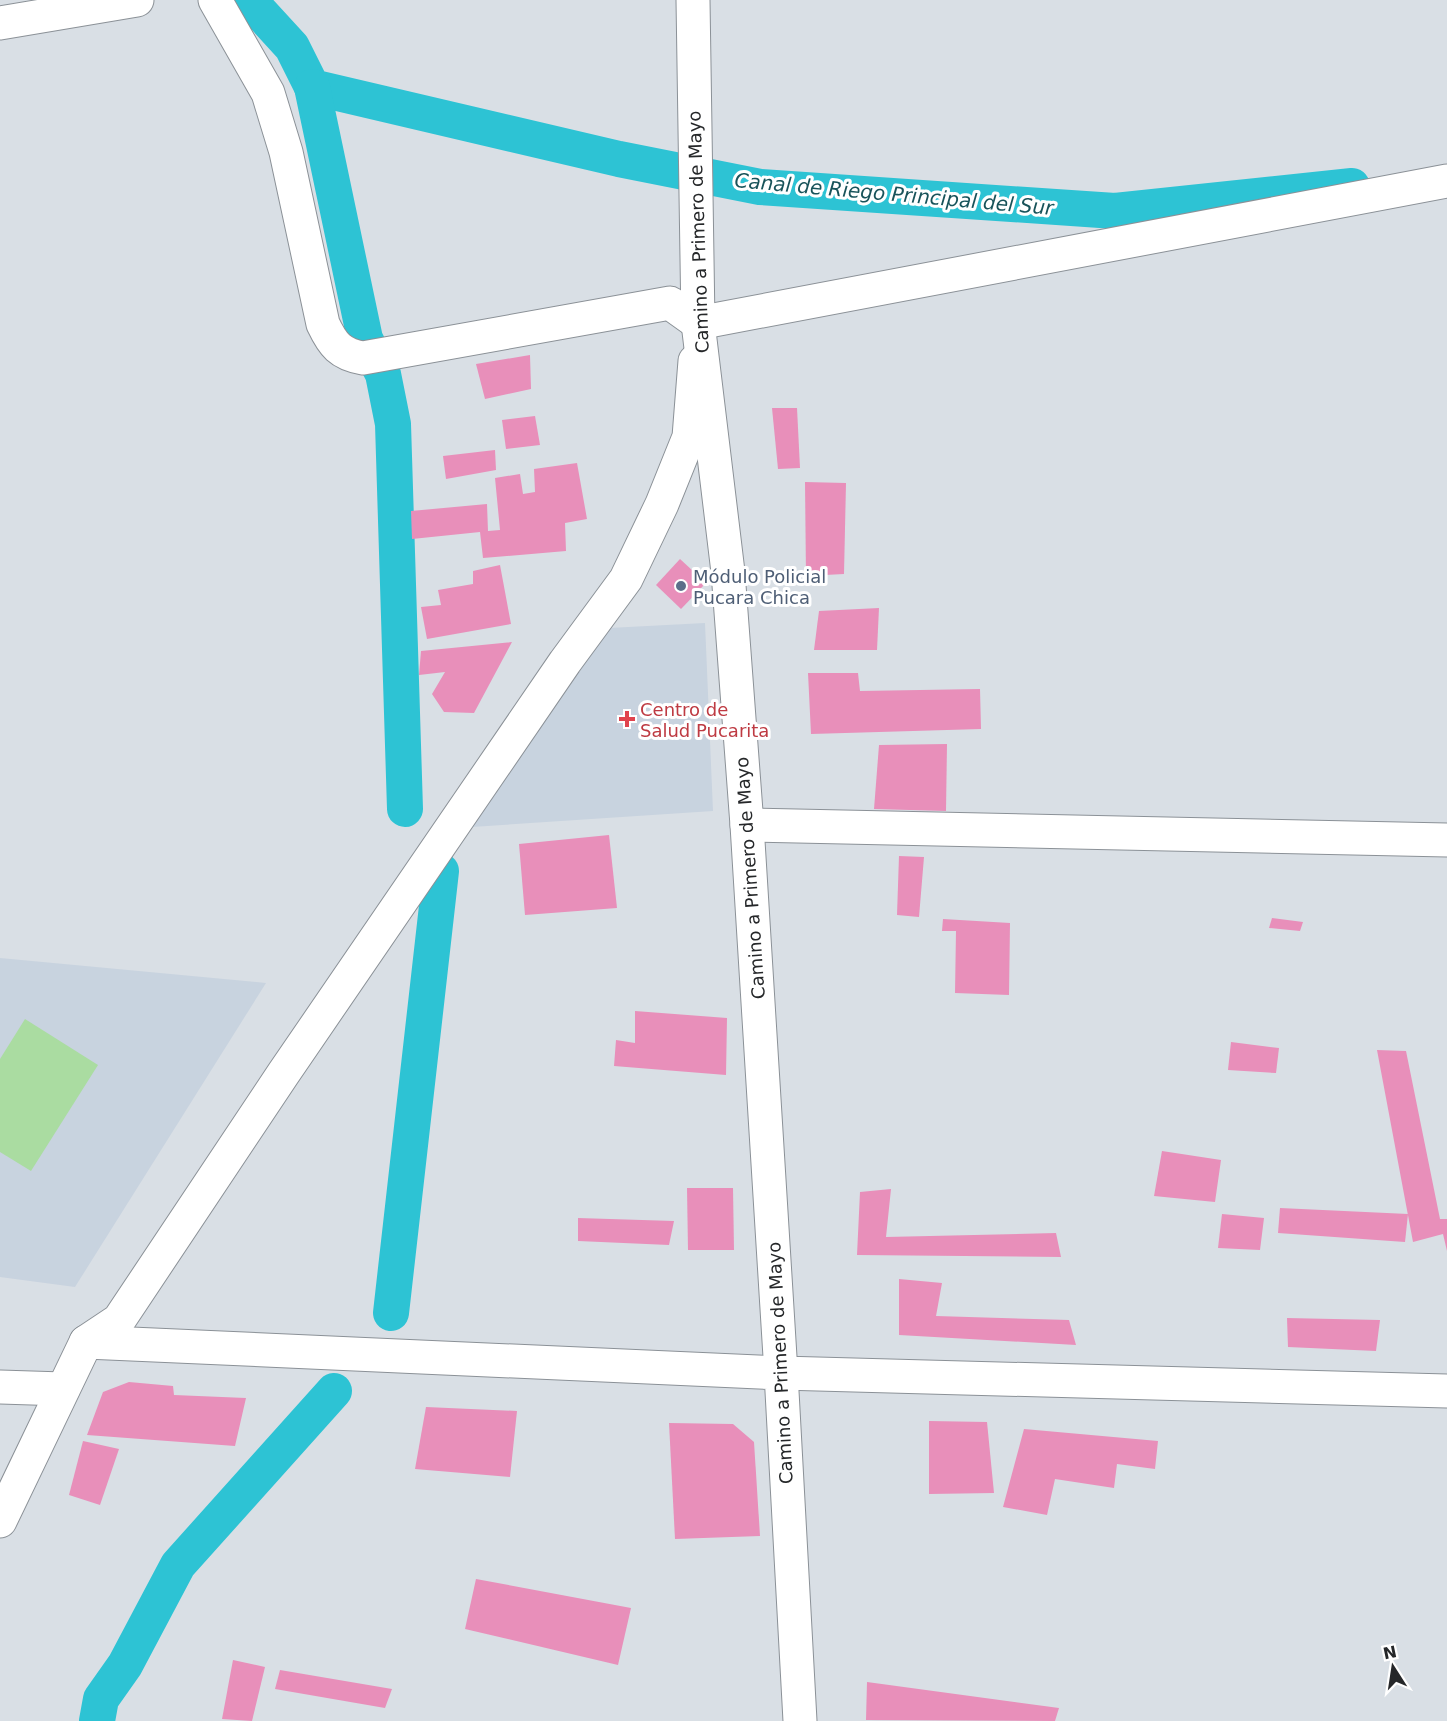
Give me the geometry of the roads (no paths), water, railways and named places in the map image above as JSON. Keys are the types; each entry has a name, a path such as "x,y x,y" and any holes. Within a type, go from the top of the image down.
{"street":[{"path":"0,23 136,0"},
{"path":"215,0 268,93 286,152 323,324 334,345 346,355 363,358 670,303 698,323 1447,181"},
{"name":"Camino a Primero de Mayo","path":"693,0 698,323 728,572 747,825 800,1721"},
{"path":"0,1521 86,1342 119,1320 283,1074 565,662 626,579 662,504 689,437 698,323"},
{"path":"747,825 1447,840"},
{"path":"86,1342 781,1373 1447,1391"},
{"path":"0,1387 63,1389"}],"waterway":[{"name":"Canal de Riego Principal del Sur","path":"249,0 292,47 312,87 619,159 760,187 1115,211 1352,186"},
{"path":"312,87 365,339 383,374 393,424 405,809"},
{"path":"391,1313 441,871"},
{"path":"97,1721 101,1699 125,1665 178,1565 334,1391"}],"place":[{"name":"Módulo Policial Pucara Chica","path":"681,586"},
{"name":"Centro de Salud Pucarita","path":"627,719"}]}
